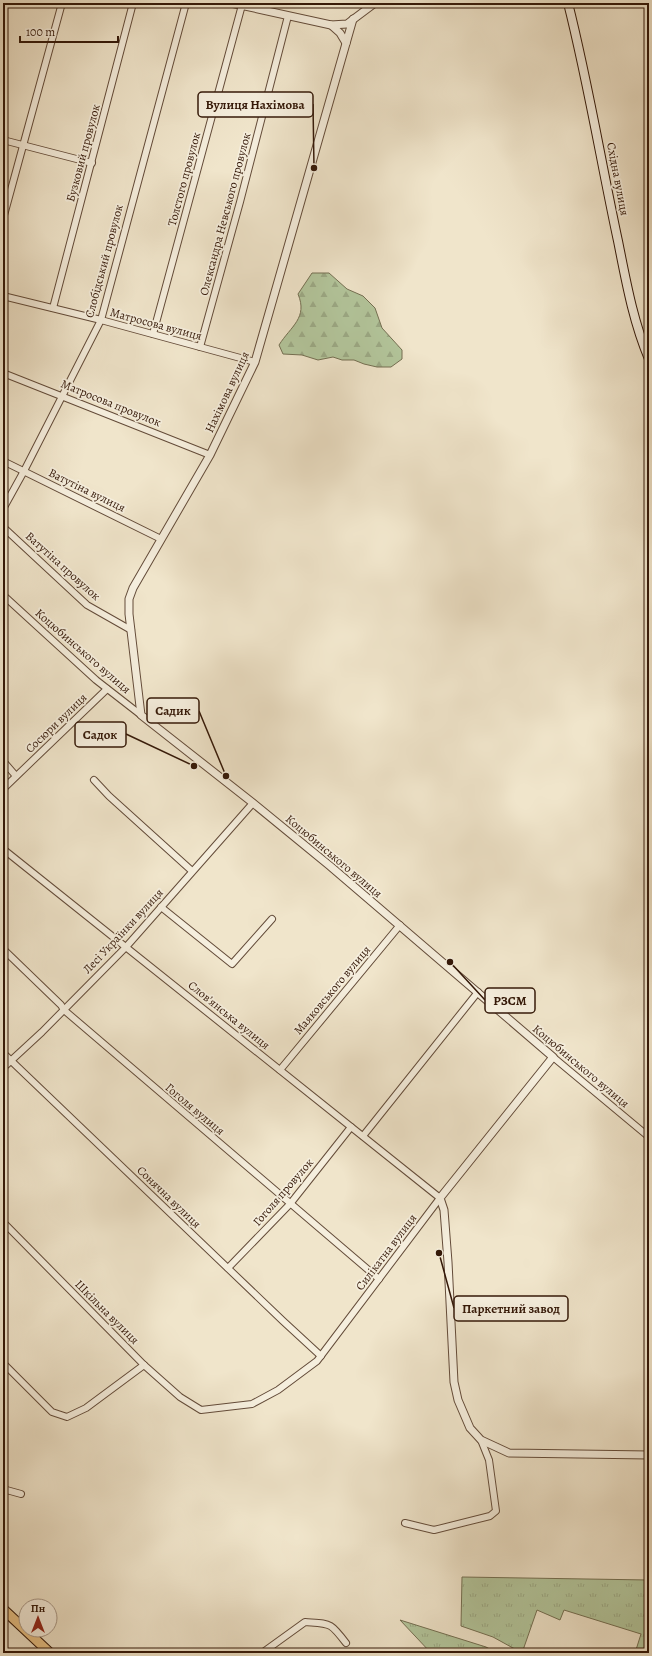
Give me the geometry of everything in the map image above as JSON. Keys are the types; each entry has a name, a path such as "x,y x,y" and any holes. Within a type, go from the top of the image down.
{"main road":[{"name":"Східна вулиця","path":"568,3 594,118 633,311 649,358"},
{"path":"3,1610 50,1653"}],"street":[{"path":"3,219 62,3"},
{"name":"Бузковий провулок","path":"53,308 133,3"},
{"name":"Слобідський провулок","path":"3,508 24,471 101,320 186,3"},
{"path":"231,3 331,25 347,24 375,3"},
{"name":"Толстого провулок","path":"153,334 242,6"},
{"name":"Олександра Невського провулок","path":"200,347 240,202 288,16"},
{"name":"Нахімова вулиця","path":"141,715 131,630 129,599 133,588 210,455 255,362 353,19"},
{"path":"331,25 346,43"},
{"path":"3,140 92,163"},
{"name":"Матросова вулиця","path":"3,296 101,320 255,362"},
{"name":"Матросова провулок","path":"3,373 210,455"},
{"name":"Ватутіна вулиця","path":"3,461 161,539"},
{"name":"Ватутіна провулок","path":"3,527 87,605 131,630"},
{"name":"Коцюбинського вулиця","path":"3,595 107,689 254,803 649,1137"},
{"name":"Сосюри вулиця","path":"3,789 107,689"},
{"path":"3,762 16,776"},
{"path":"94,780 192,871"},
{"name":"Лесі Українки вулиця","path":"3,1068 64,1010 126,947 254,803"},
{"name":"Слов’янська вулиця","path":"3,850 440,1198"},
{"path":"161,907 232,964 272,919"},
{"name":"Маяковського вулиця","path":"280,1070 400,925"},
{"name":"Гоголя вулиця","path":"3,949 61,1004 64,1010 379,1279"},
{"path":"363,1136 478,992"},
{"name":"Сонячна вулиця","path":"3,1053 321,1356"},
{"name":"Силікатна вулиця","path":"201,1410 252,1404 278,1390 317,1361 440,1198 553,1057"},
{"name":"Гоголя провулок","path":"228,1268 290,1204 351,1127"},
{"path":"404,1522 434,1530 490,1516 496,1511 490,1460 481,1440 470,1428 458,1400 454,1382 448,1262 444,1210 440,1198"},
{"name":"Шкільна вулиця","path":"3,1222 144,1365 180,1396 201,1410"},
{"path":"3,1363 52,1412 66,1417 86,1408 144,1365"},
{"path":"481,1440 509,1453 649,1455"},
{"path":"3,1489 21,1494"},
{"path":"262,1653 305,1622 327,1624 334,1627 346,1643"}],"green space":[{"path":"312,273 329,273 347,289 363,296 375,308 382,328 402,350 402,359 391,367 377,367 354,360 342,360 333,357 318,360 302,355 283,354 279,345 300,316 301,302 298,294"},
{"path":"462,1577 649,1580 649,1653 635,1653 641,1634 564,1610 560,1620 537,1610 522,1653 493,1637 461,1626"},
{"path":"400,1620 486,1647 497,1653 431,1653"}],"place":[{"name":"Вулиця Нахімова","path":"314,168"},
{"name":"Садок","path":"194,766"},
{"name":"Садик","path":"226,776"},
{"name":"РЗСМ","path":"450,962"},
{"name":"Паркетний завод","path":"439,1253"}]}
